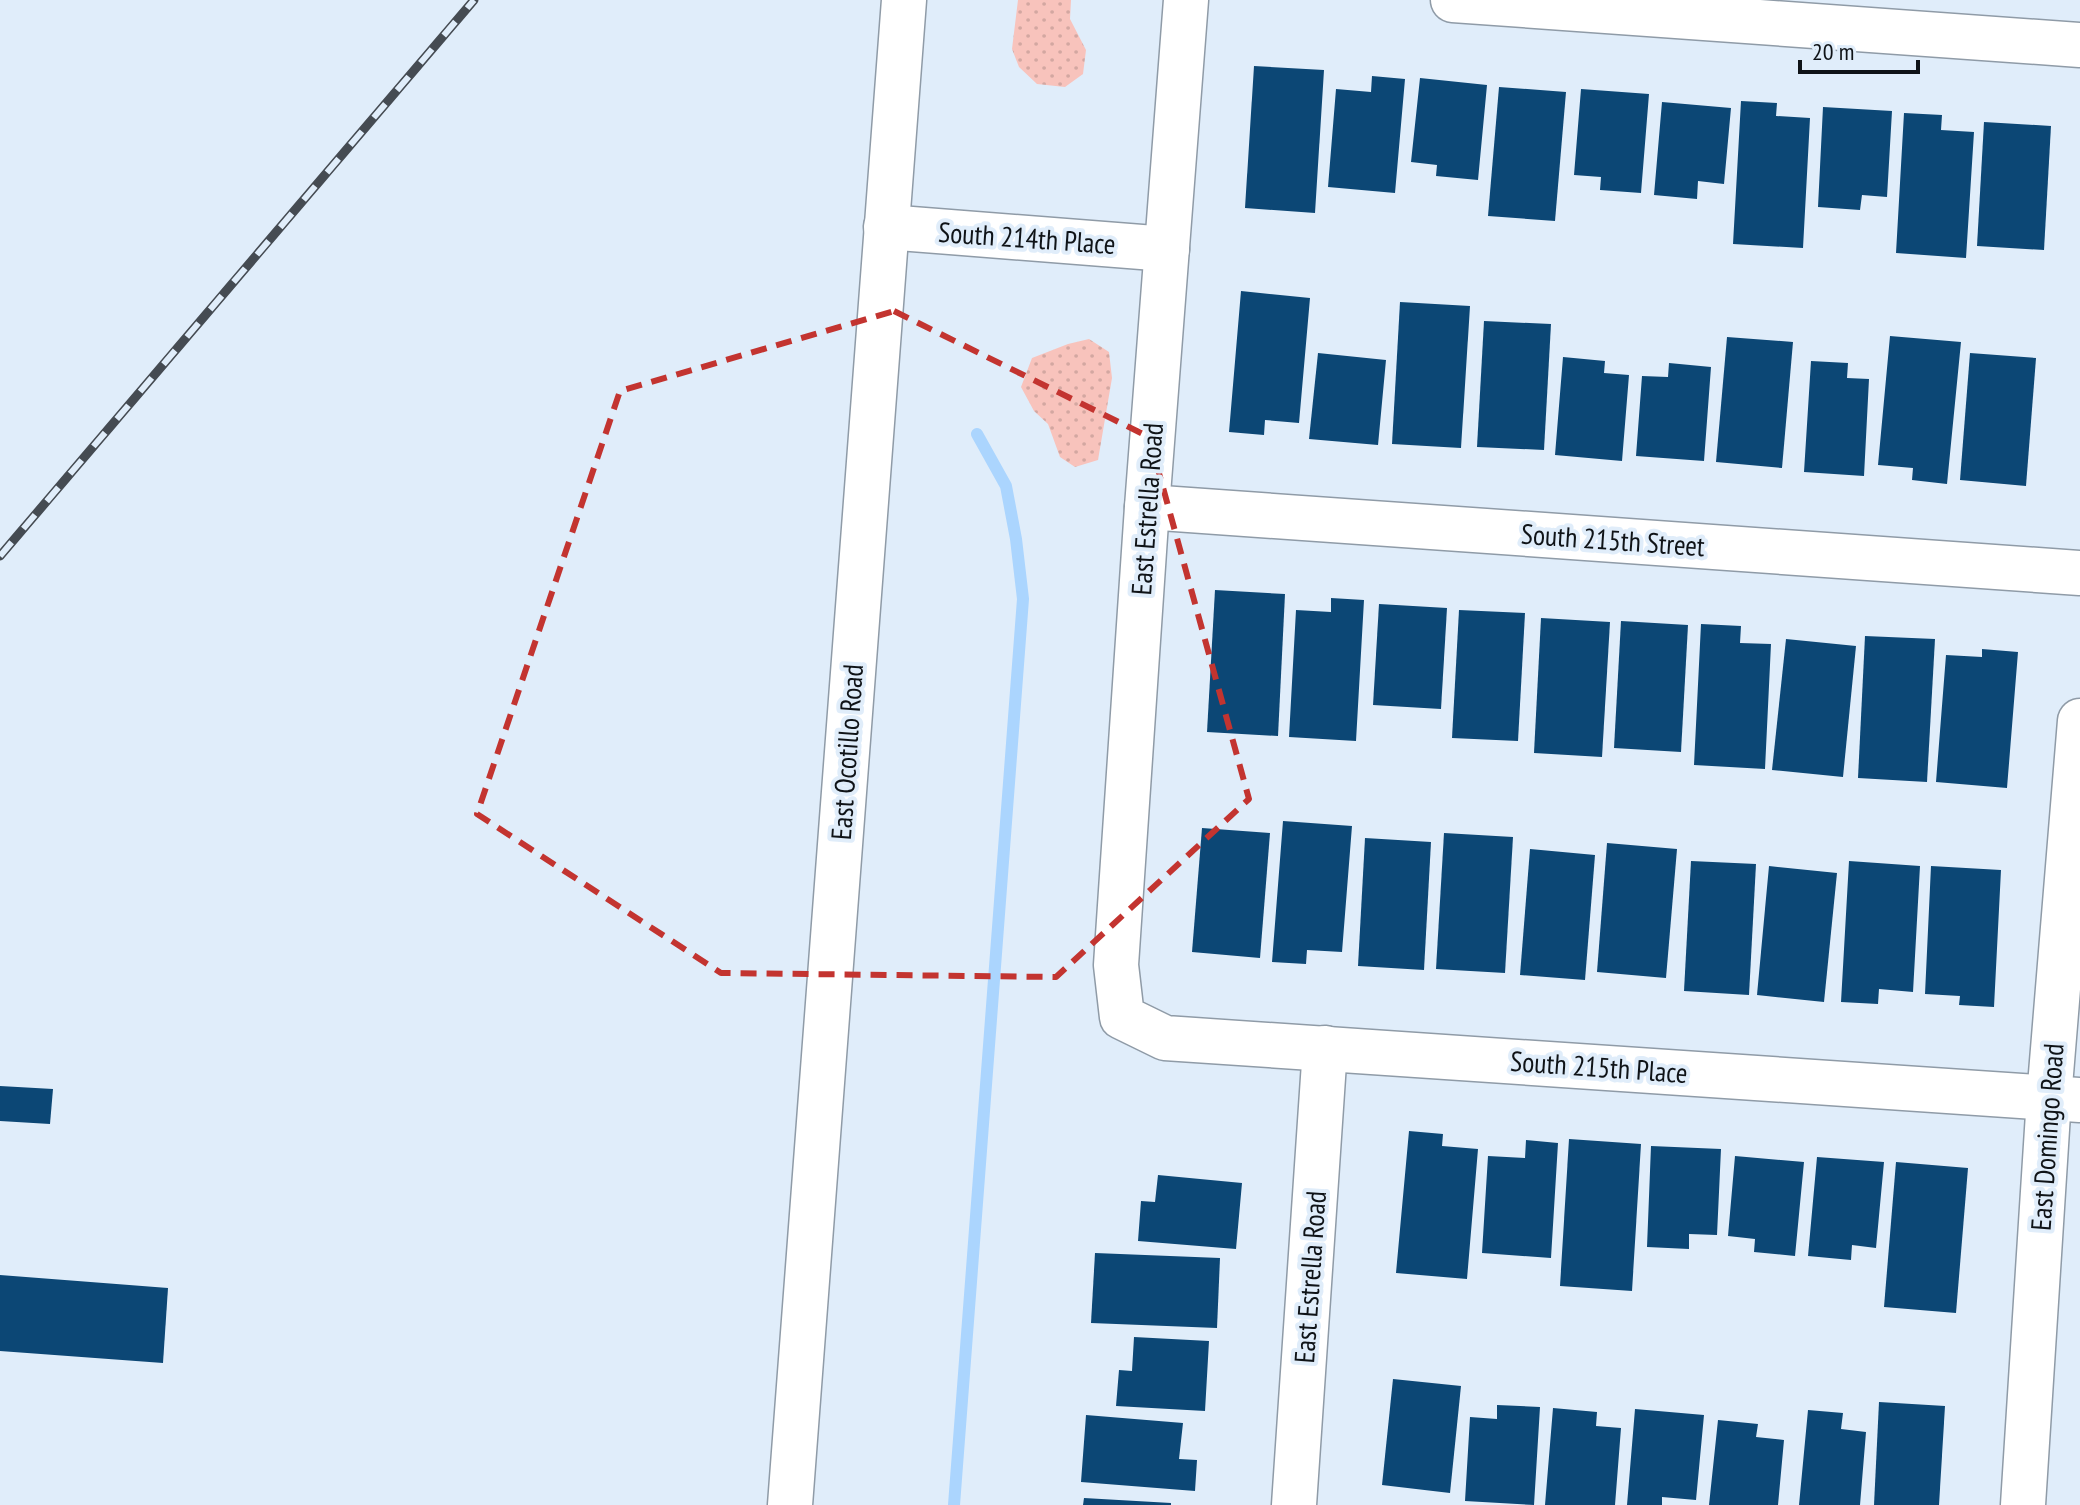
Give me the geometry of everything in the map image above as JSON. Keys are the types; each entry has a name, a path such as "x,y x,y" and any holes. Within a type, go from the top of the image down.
{"street":[{"name":"East Ocotillo Road","path":"790,1505 904,0"},
{"name":"East Estrella Road","path":"1122,1017 1116,965 1186,0"},
{"path":"1453,0 2080,45"},
{"name":"South 214th Place","path":"886,227 1167,249"},
{"name":"South 215th Street","path":"1147,507 2080,573"},
{"name":"East Domingo Road","path":"2023,1505 2065,1099 2080,721"},
{"name":"South 215th Place","path":"1122,1017 1165,1038 2065,1099"},
{"name":"East Estrella Road","path":"1294,1505 1325,1048"}],"highlighted area":[{"path":"894,311 1149,437 1249,799 1056,977 721,973 477,814 620,391"}],"shaded area":[{"path":"1018,0 1071,0 1070,19 1086,50 1083,74 1065,87 1037,84 1019,67 1012,49"},
{"path":"1089,339 1109,352 1112,378 1098,460 1075,467 1060,457 1048,424 1034,411 1021,387 1032,358"}],"building":[{"path":"1254,66 1324,70 1315,213 1245,208"},
{"path":"1372,76 1405,79 1395,193 1328,187 1336,89 1371,92"},
{"path":"1420,78 1487,85 1478,180 1436,176 1437,165 1411,162"},
{"path":"1499,87 1566,92 1555,221 1488,216"},
{"path":"1581,89 1649,94 1641,193 1600,190 1601,177 1574,175"},
{"path":"1741,101 1777,103 1776,116 1810,118 1803,248 1733,244"},
{"path":"1662,102 1731,108 1724,184 1698,181 1697,199 1654,195"},
{"path":"1823,107 1892,111 1887,197 1862,195 1860,210 1818,207"},
{"path":"1904,113 1942,115 1941,130 1974,132 1966,258 1896,253"},
{"path":"1984,122 2051,126 2044,250 1977,246"},
{"path":"1241,291 1310,298 1299,423 1265,420 1264,435 1229,432"},
{"path":"1400,302 1470,306 1461,448 1392,444"},
{"path":"1484,321 1551,324 1544,450 1477,447"},
{"path":"1890,336 1961,342 1947,484 1912,480 1913,468 1878,465"},
{"path":"1727,337 1793,342 1782,468 1716,462"},
{"path":"1318,353 1386,360 1378,445 1309,439"},
{"path":"1970,353 2036,358 2026,486 1960,480"},
{"path":"1563,357 1605,361 1604,373 1629,375 1622,461 1555,455"},
{"path":"1811,361 1848,363 1847,378 1869,379 1864,476 1804,472"},
{"path":"1669,363 1711,367 1704,461 1636,456 1642,376 1668,377"},
{"path":"1215,590 1285,594 1278,736 1207,732"},
{"path":"1331,598 1364,600 1356,741 1289,737 1296,610 1331,612"},
{"path":"1379,604 1447,608 1441,709 1373,705"},
{"path":"1459,610 1525,613 1518,741 1452,738"},
{"path":"1541,618 1610,622 1602,757 1534,753"},
{"path":"1621,621 1688,625 1681,752 1614,748"},
{"path":"1701,624 1741,626 1740,643 1771,644 1765,769 1694,765"},
{"path":"1865,636 1935,639 1927,782 1858,778"},
{"path":"1786,639 1856,646 1843,777 1772,770"},
{"path":"1982,649 2018,652 2007,788 1936,782 1946,655 1982,657"},
{"path":"1283,821 1352,826 1342,952 1307,950 1306,964 1272,962"},
{"path":"1202,828 1270,833 1260,958 1192,952"},
{"path":"1444,833 1513,837 1505,973 1436,969"},
{"path":"1365,838 1431,842 1424,970 1358,966"},
{"path":"1607,843 1677,849 1666,978 1597,972"},
{"path":"1530,849 1595,855 1585,980 1520,975"},
{"path":"1691,861 1756,864 1749,995 1684,991"},
{"path":"1849,861 1920,866 1913,992 1879,989 1878,1004 1841,1002"},
{"path":"1769,866 1837,873 1824,1002 1757,995"},
{"path":"1931,866 2001,870 1994,1007 1959,1005 1960,996 1925,994"},
{"path":"0,1086 53,1089 50,1124 0,1121"},
{"path":"1409,1131 1443,1134 1442,1146 1478,1149 1467,1279 1396,1273"},
{"path":"1569,1139 1641,1144 1632,1291 1560,1286"},
{"path":"1526,1140 1558,1143 1551,1258 1482,1253 1488,1156 1525,1158"},
{"path":"1651,1146 1721,1149 1717,1235 1689,1234 1689,1249 1647,1247"},
{"path":"1735,1156 1804,1162 1795,1256 1754,1252 1755,1239 1728,1236"},
{"path":"1817,1157 1884,1162 1876,1248 1852,1245 1851,1260 1808,1256"},
{"path":"1896,1162 1968,1168 1956,1313 1884,1307"},
{"path":"1158,1175 1242,1183 1236,1249 1138,1241 1141,1201 1155,1202"},
{"path":"1095,1253 1220,1258 1217,1328 1091,1323"},
{"path":"0,1275 168,1288 163,1363 0,1351"},
{"path":"1134,1337 1209,1341 1205,1411 1116,1406 1119,1370 1132,1371"},
{"path":"1393,1379 1461,1386 1450,1493 1382,1485"},
{"path":"1879,1402 1945,1406 1939,1505 1874,1505"},
{"path":"1497,1405 1540,1407 1534,1505 1465,1501 1470,1417 1497,1419"},
{"path":"1553,1408 1597,1412 1596,1426 1621,1428 1615,1505 1545,1505"},
{"path":"1635,1409 1704,1415 1696,1500 1662,1497 1662,1505 1627,1505"},
{"path":"1808,1410 1843,1413 1841,1429 1866,1432 1860,1505 1799,1505"},
{"path":"1086,1415 1183,1423 1179,1459 1197,1460 1195,1491 1081,1482"},
{"path":"1718,1420 1758,1424 1756,1437 1784,1440 1778,1505 1709,1505"},
{"path":"1084,1498 1171,1503 1171,1505 1083,1505"}],"waterway":[{"path":"954,1505 1023,599 1006,486 977,434"}],"railway":[{"path":"0,556 474,0"}]}
